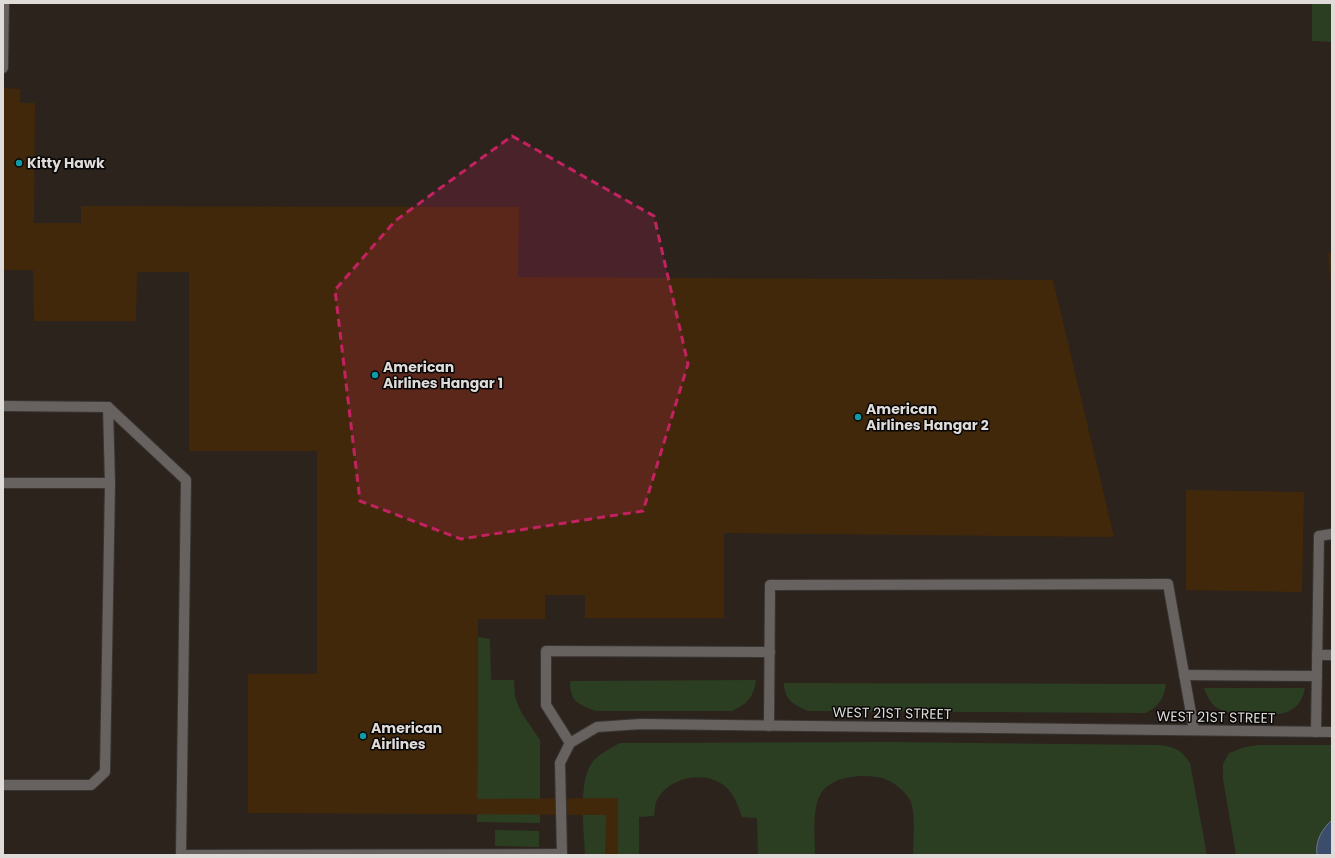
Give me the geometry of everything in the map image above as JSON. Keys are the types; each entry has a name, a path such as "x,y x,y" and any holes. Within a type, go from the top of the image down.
{"lane":[{"path":"3,68 4,3"},
{"path":"3,406 108,407 186,480 182,855"},
{"path":"3,785 91,785 105,772 110,483 108,407"},
{"path":"3,483 110,483"},
{"path":"1316,732 1319,536 1332,534"},
{"path":"769,726 770,585 1168,584 1194,730"},
{"path":"188,855 562,854 560,763 570,743 546,705 546,651 770,652"},
{"path":"1317,655 1332,655"},
{"path":"1184,675 1317,676"},
{"name":"WEST 21ST STREET","path":"570,743 597,727 640,724 1332,732"}],"highlighted area":[{"path":"512,136 654,216 688,364 643,511 461,539 360,501 335,290 395,221"}],"shaded area":[{"path":"3,3 1332,3 1332,855 3,855"}],"green space":[{"path":"1312,3 1332,3 1332,42 1312,41"},
{"path":"478,637 490,639 491,680 514,680 515,697 521,712 540,740 540,823 477,822"},
{"path":"756,680 754,691 746,703 732,711 596,711 576,701 573,698 570,688 570,681"},
{"path":"784,683 1166,684 1164,693 1158,704 1146,713 808,711 790,701 784,689"},
{"path":"1204,688 1305,688 1299,703 1291,710 1281,714 1252,715 1231,713 1217,708 1212,704"},
{"path":"891,742 1168,746 1184,755 1190,763 1207,855 913,855 914,819 912,805 908,796 890,781 882,778 856,776 838,780 830,784 823,790 819,797 815,811 815,855 758,855 757,818 742,817 738,805 726,787 709,778 700,777 680,780 671,785 657,800 654,816 639,817 639,855 585,855 583,792 585,779 594,760 603,752 620,743"},
{"path":"1259,745 1332,745 1332,855 1236,855 1223,779 1223,764 1229,753 1245,747"},
{"path":"495,830 539,831 539,847 495,846"}],"water":[{"path":"1332,820 1332,855 1317,855 1318,840 1325,827"}],"building":[{"path":"3,88 20,89 20,103 35,103 34,223 81,223 81,206 519,207 518,277 1053,280 1114,537 724,533 724,618 585,618 585,595 545,595 545,619 478,619 477,799 618,798 618,855 605,855 606,815 248,813 248,674 317,674 317,451 189,451 189,272 137,272 136,321 34,321 33,270 3,270"},
{"path":"1328,253 1332,253 1332,283 1331,283"},
{"path":"1186,490 1304,492 1302,592 1186,590"}],"place":[{"name":"Kitty Hawk","path":"19,163"},
{"name":"American Airlines Hangar 1","path":"375,375"},
{"name":"American Airlines Hangar 2","path":"858,417"},
{"name":"American Airlines","path":"363,736"}]}
